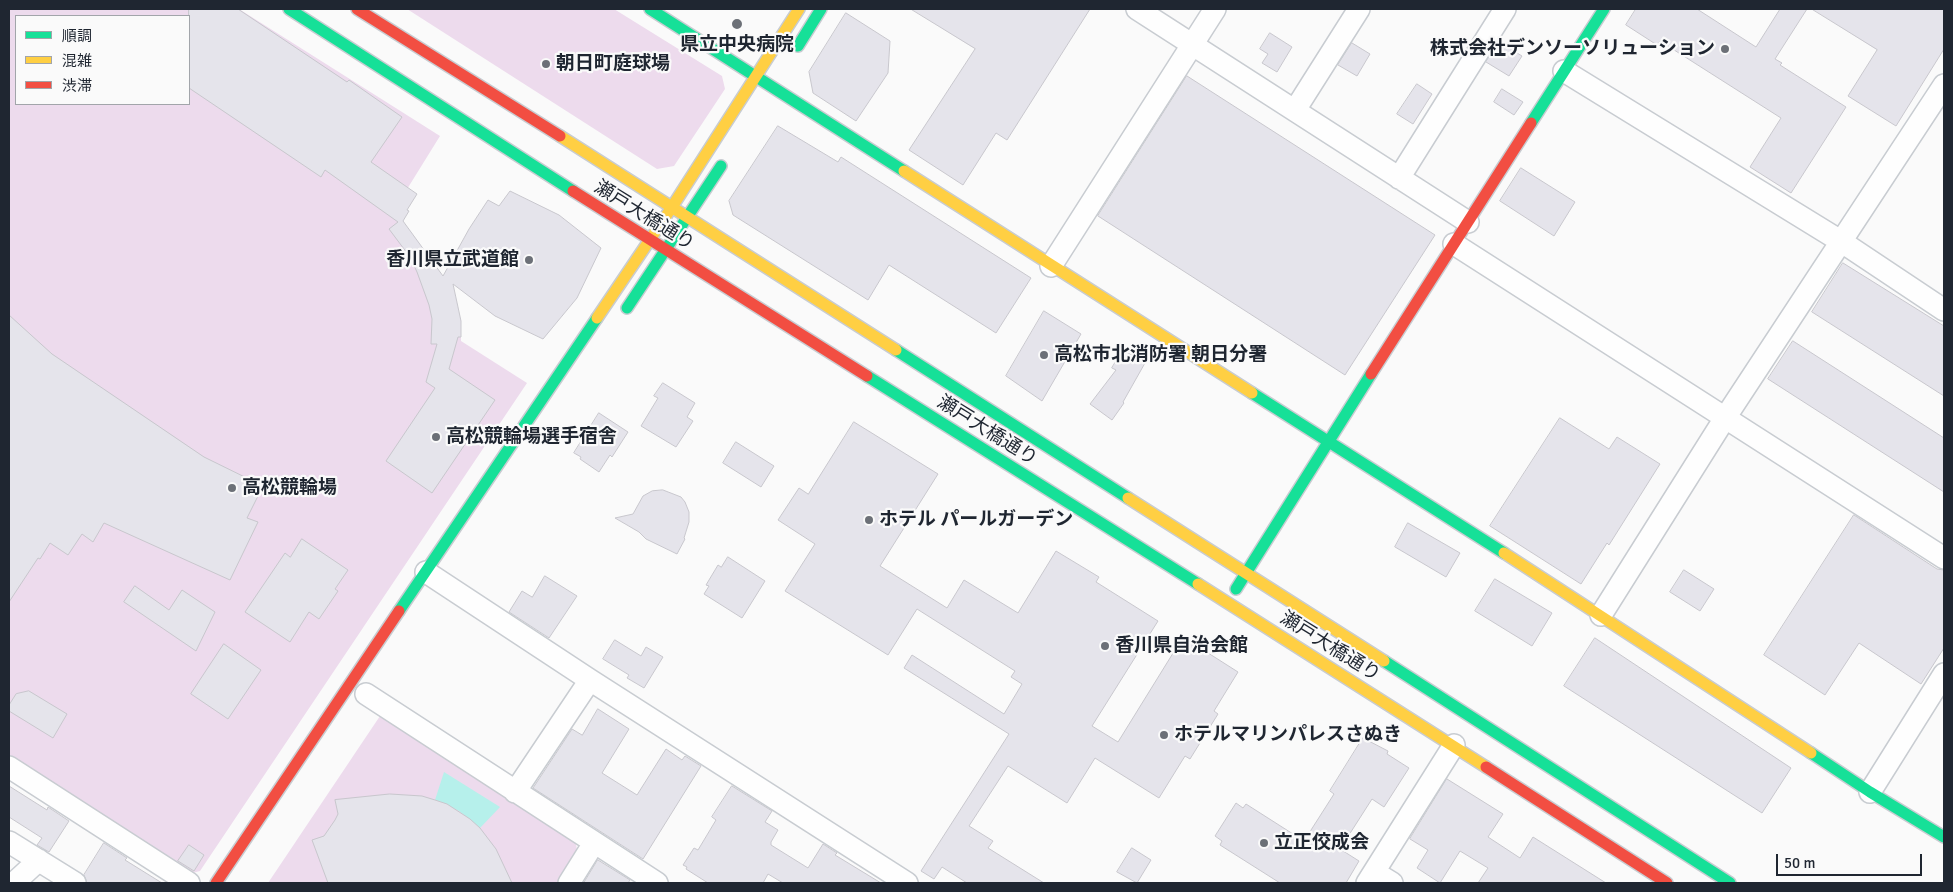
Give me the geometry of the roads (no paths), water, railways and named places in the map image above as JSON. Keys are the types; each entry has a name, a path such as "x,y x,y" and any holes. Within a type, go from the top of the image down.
{"street":[{"name":"瀬戸大橋通り","path":"289,9 666,251 1454,745 1667,883"},
{"name":"瀬戸大橋通り","path":"358,9 689,217 1730,883"},
{"path":"650,9 1601,615 1870,792 1944,837"},
{"path":"216,883 438,580 649,240 799,9"},
{"path":"791,56 821,9"},
{"path":"1137,9 1468,222"},
{"path":"1051,266 1215,9"},
{"path":"1295,110 1359,9"},
{"path":"1399,178 1505,9"},
{"path":"1227,603 1604,9"},
{"path":"1564,71 1842,242 1944,310"},
{"path":"1601,615 1726,418 1944,85"},
{"path":"621,317 730,153"},
{"path":"1454,244 1944,558"},
{"path":"438,580 590,680 907,883"},
{"path":"1870,792 1944,674"},
{"path":"515,792 590,680"},
{"path":"366,695 657,883"},
{"path":"1392,883 1371,878 1454,745"},
{"path":"9,767 189,883"},
{"path":"9,842 75,883"},
{"path":"569,883 594,843"},
{"path":"14,883 39,860"}],"water":[{"path":"444,772 500,807 480,828 459,811 435,800"}],"place":[{"name":"県立中央病院","path":"737,24"},
{"name":"株式会社デンソーソリューション","path":"1725,49"},
{"name":"朝日町庭球場","path":"546,64"},
{"name":"香川県立武道館","path":"529,260"},
{"name":"高松市北消防署 朝日分署","path":"1044,355"},
{"name":"高松競輪場選手宿舎","path":"436,437"},
{"name":"高松競輪場","path":"232,488"},
{"name":"ホテル パールガーデン","path":"869,520"},
{"name":"香川県自治会館","path":"1105,646"},
{"name":"ホテルマリンパレスさぬき","path":"1164,735"},
{"name":"立正佼成会","path":"1264,843"}]}
